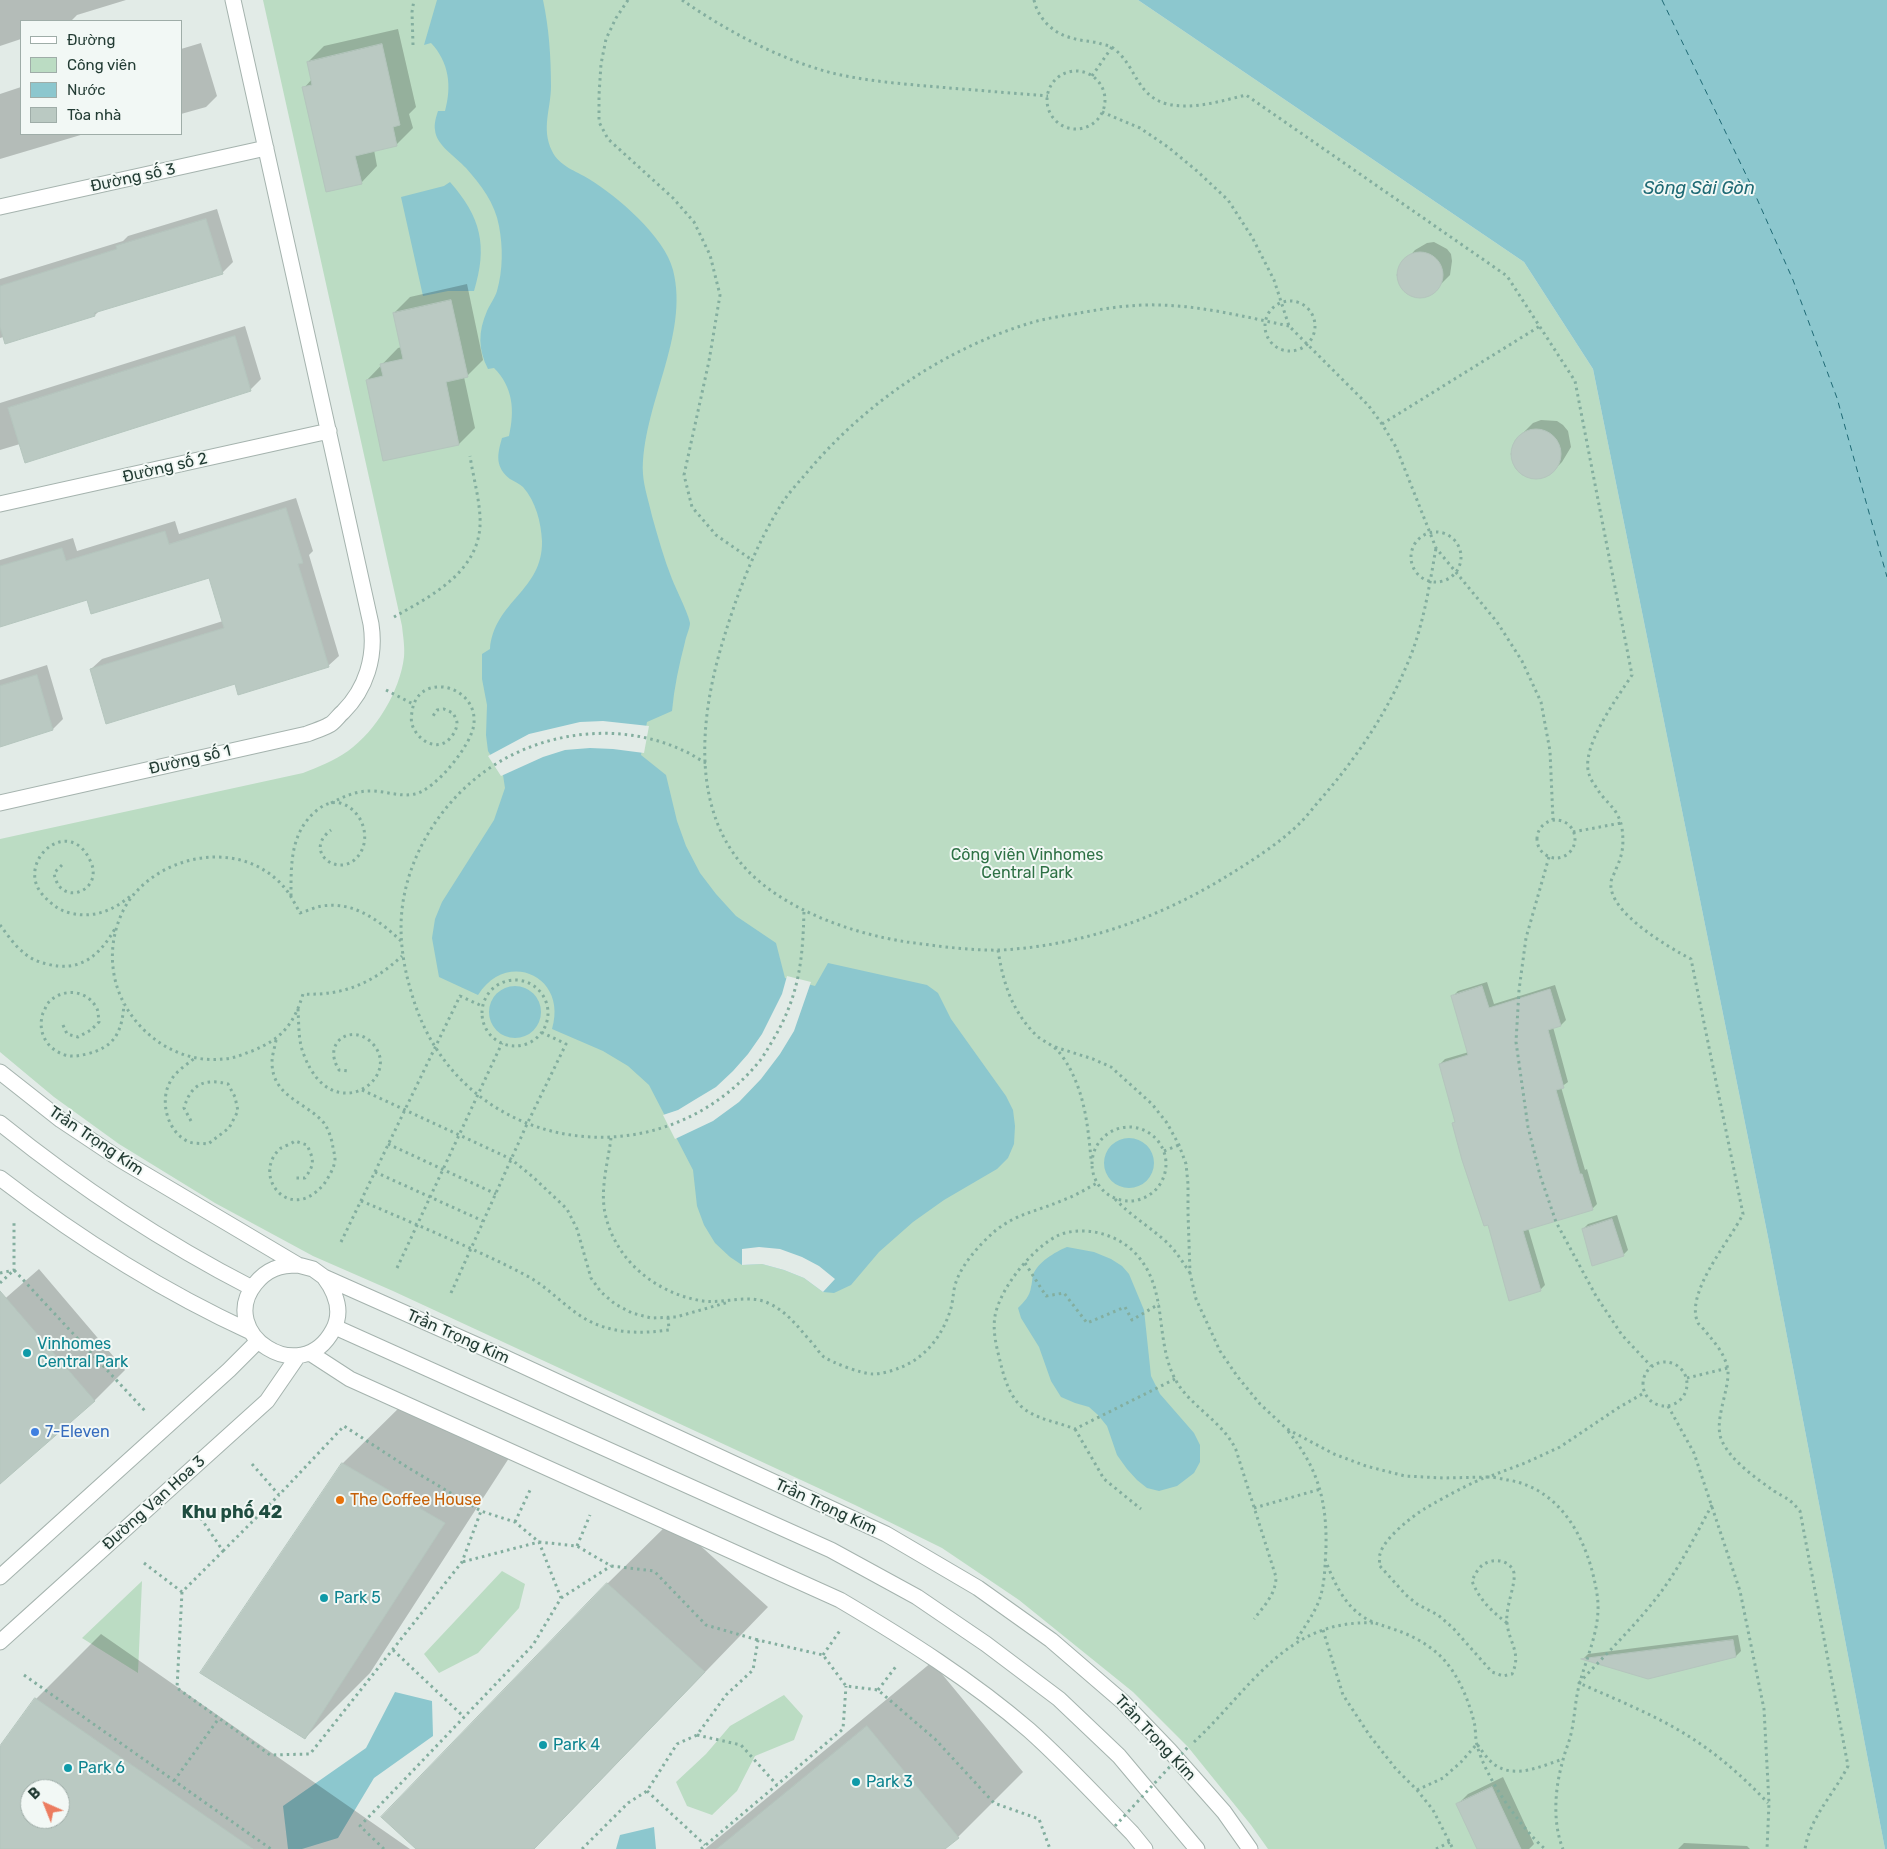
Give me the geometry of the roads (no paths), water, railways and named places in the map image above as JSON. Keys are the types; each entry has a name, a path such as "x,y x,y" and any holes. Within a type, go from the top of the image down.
{"street":[{"name":"Đường số 1","path":"0,804 307,734 330,725 349,705 362,687 370,665 374,641 233,0"},
{"name":"Đường số 3","path":"0,207 266,148"},
{"name":"Đường số 2","path":"0,504 329,431"},
{"name":"Trần Trọng Kim","path":"0,1072 61,1120 121,1160 298,1265 312,1269 324,1277 515,1362 886,1534 978,1588 1051,1640 1123,1702 1224,1812 1250,1849"},
{"path":"0,1123 67,1175 116,1208 252,1288"},
{"path":"0,1178 93,1244 156,1284 255,1337 269,1350 283,1356 304,1354 321,1347 335,1327 338,1314 337,1301 332,1288 324,1277"},
{"path":"255,1337 247,1321 246,1310 252,1288 261,1277 272,1269 285,1265 298,1265"},
{"path":"335,1327 832,1550 917,1597 986,1644 1059,1699 1119,1756 1197,1849"},
{"path":"0,1577 229,1370 255,1337"},
{"path":"304,1354 350,1379 840,1600 888,1628 929,1654 1028,1730 1125,1826 1145,1849"},
{"name":"Đường Vạn Hoa 3","path":"0,1642 268,1401 304,1354"}],"water":[{"path":"437,0 543,0 550,53 551,86 547,134 552,151 559,161 600,186 638,218 660,244 673,270 677,295 675,320 670,346 649,423 644,449 643,474 645,490 664,556 690,623 677,676 672,711 647,722 641,755 666,775 677,821 686,846 700,873 736,916 776,943 785,978 815,986 828,963 927,985 938,993 951,1019 1006,1096 1013,1110 1015,1126 1014,1144 1008,1158 997,1169 944,1200 913,1222 879,1252 851,1285 834,1293 823,1292 804,1278 784,1270 762,1264 742,1265 715,1243 704,1225 697,1206 693,1170 649,1085 628,1066 603,1051 552,1029 555,1010 551,995 543,983 532,975 518,972 504,973 490,981 478,995 439,977 432,938 435,919 442,902 494,820 505,788 503,775 488,751 486,735 487,705 482,679 482,654 490,649 493,633 500,619 535,572 540,558 542,541 539,520 528,493 505,474 498,460 502,438 509,436 512,417 511,399 509,391 500,375 494,368 488,369 482,354 480,340 484,319 499,283 502,258 500,234 497,218 487,195 466,168 443,146 436,135 435,120 437,113 438,111 445,111 447,102 447,75 442,58 437,50 431,43 424,45"},
{"name":"Sông Sài Gòn","path":"1138,0 1887,0 1887,1849 1885,1849 1768,1237 1593,369 1524,262"},
{"path":"450,182 469,207 479,233 481,260 478,275 474,291 448,291 423,296 401,197 444,186"},
{"path":"510,986 520,986 529,990 537,998 541,1012 537,1026 529,1034 520,1038 510,1038 501,1034 493,1026 489,1017 489,1007 493,998 501,990"},
{"path":"1129,1138 1138,1140 1149,1149 1154,1163 1152,1172 1143,1183 1129,1188 1120,1186 1109,1177 1104,1163 1106,1154 1115,1143"},
{"path":"1067,1247 1094,1252 1111,1259 1122,1266 1129,1274 1144,1310 1151,1376 1160,1394 1194,1433 1200,1445 1200,1462 1194,1473 1177,1486 1159,1491 1147,1488 1137,1480 1117,1455 1107,1426 1098,1415 1089,1407 1061,1397 1051,1381 1039,1347 1021,1318 1018,1308 1029,1293 1035,1270 1047,1258"},
{"path":"395,1692 432,1701 433,1736 374,1778 338,1838 302,1849 288,1849 283,1806 366,1748"},
{"path":"654,1827 656,1849 616,1849 620,1835"}],"place":[{"name":"Vinhomes Central Park","path":"27,1353"},
{"name":"7-Eleven","path":"35,1432"},
{"name":"The Coffee House","path":"340,1500"},
{"name":"Park 5","path":"324,1598"},
{"name":"Park 4","path":"543,1745"},
{"name":"Park 6","path":"68,1768"},
{"name":"Park 3","path":"856,1782"}],"district":[{"name":"Khu phố 42","path":"232,1513"}],"park label":[{"name":"Công viên Vinhomes Central Park","path":"1027,864"}]}
